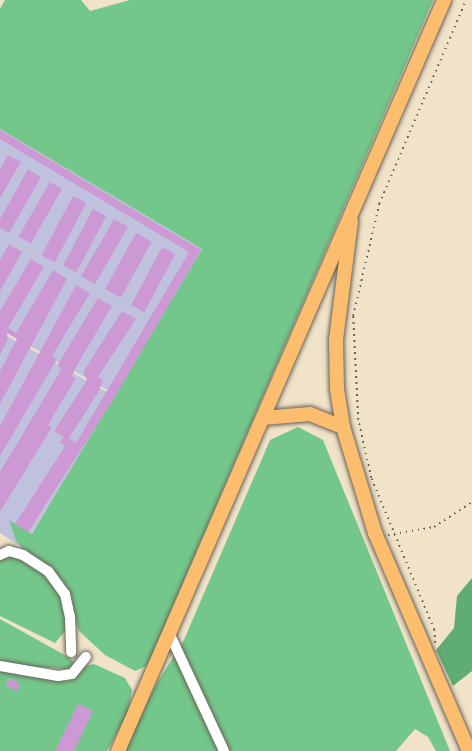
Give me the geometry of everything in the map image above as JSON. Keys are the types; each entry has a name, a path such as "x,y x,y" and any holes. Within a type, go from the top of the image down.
{"main road":[{"path":"118,751 444,0"},
{"path":"352,210 336,340 336,381 343,428 377,537 469,751"},
{"path":"263,418 310,414 343,428"}],"lane":[{"path":"0,555 9,551 23,555 48,571 65,594 70,617 70,652"},
{"path":"170,635 224,751"},
{"path":"0,666 58,676 72,674 86,657"},
{"path":"218,738 218,751"}],"path":[{"path":"436,650 434,630 371,478 358,420 353,326 357,291 379,204 466,0"},
{"path":"377,537 434,527 472,502"}],"shaded area":[{"path":"0,129 202,249 116,395 0,329"},
{"path":"0,332 116,397 23,548 0,533"}],"green space":[{"path":"5,0 81,0 90,11 130,0 433,0 151,657 146,666 135,671 105,655 79,631 67,596 16,541 9,520 32,534 202,249 0,129 0,9"},
{"path":"298,427 323,440 450,751 436,751 428,737 415,729 396,751 123,751 155,686 183,642 270,440"},
{"path":"7,555 30,562 50,580 64,600 66,630 55,643 0,616 0,560"},
{"path":"472,578 472,671 453,686 436,650 454,628 457,596"},
{"path":"0,619 70,658 75,664 67,669 19,666 0,661"},
{"path":"94,664 125,678 132,690 128,713 107,751 0,751 0,671 68,681 85,666"}],"building":[{"path":"0,130 201,250 113,400 28,532 15,524 65,446 60,443 64,437 54,431 87,380 83,372 122,311 136,319 98,377 103,380 99,391 69,438 76,443 189,252 0,139"},
{"path":"8,155 21,162 0,198 0,169"},
{"path":"28,169 41,177 9,233 0,228 0,219"},
{"path":"50,182 62,189 31,244 18,237"},
{"path":"73,196 86,203 55,262 42,255"},
{"path":"93,209 106,216 76,273 63,266"},
{"path":"114,219 128,227 95,284 81,276"},
{"path":"136,233 152,242 121,298 105,289"},
{"path":"9,244 22,252 0,291 0,260"},
{"path":"162,247 175,254 144,312 131,305"},
{"path":"31,259 44,267 8,328 16,333 53,270 67,279 0,404 0,371 17,339 7,333 8,340 0,354 0,311"},
{"path":"76,285 90,293 52,356 57,359 0,456 0,426"},
{"path":"98,298 112,306 76,367 72,376 76,378 48,425 52,427 0,512 0,472 61,370 58,364"},
{"path":"9,678 21,684 17,691 5,685"},
{"path":"78,704 93,711 74,751 55,751"}]}
